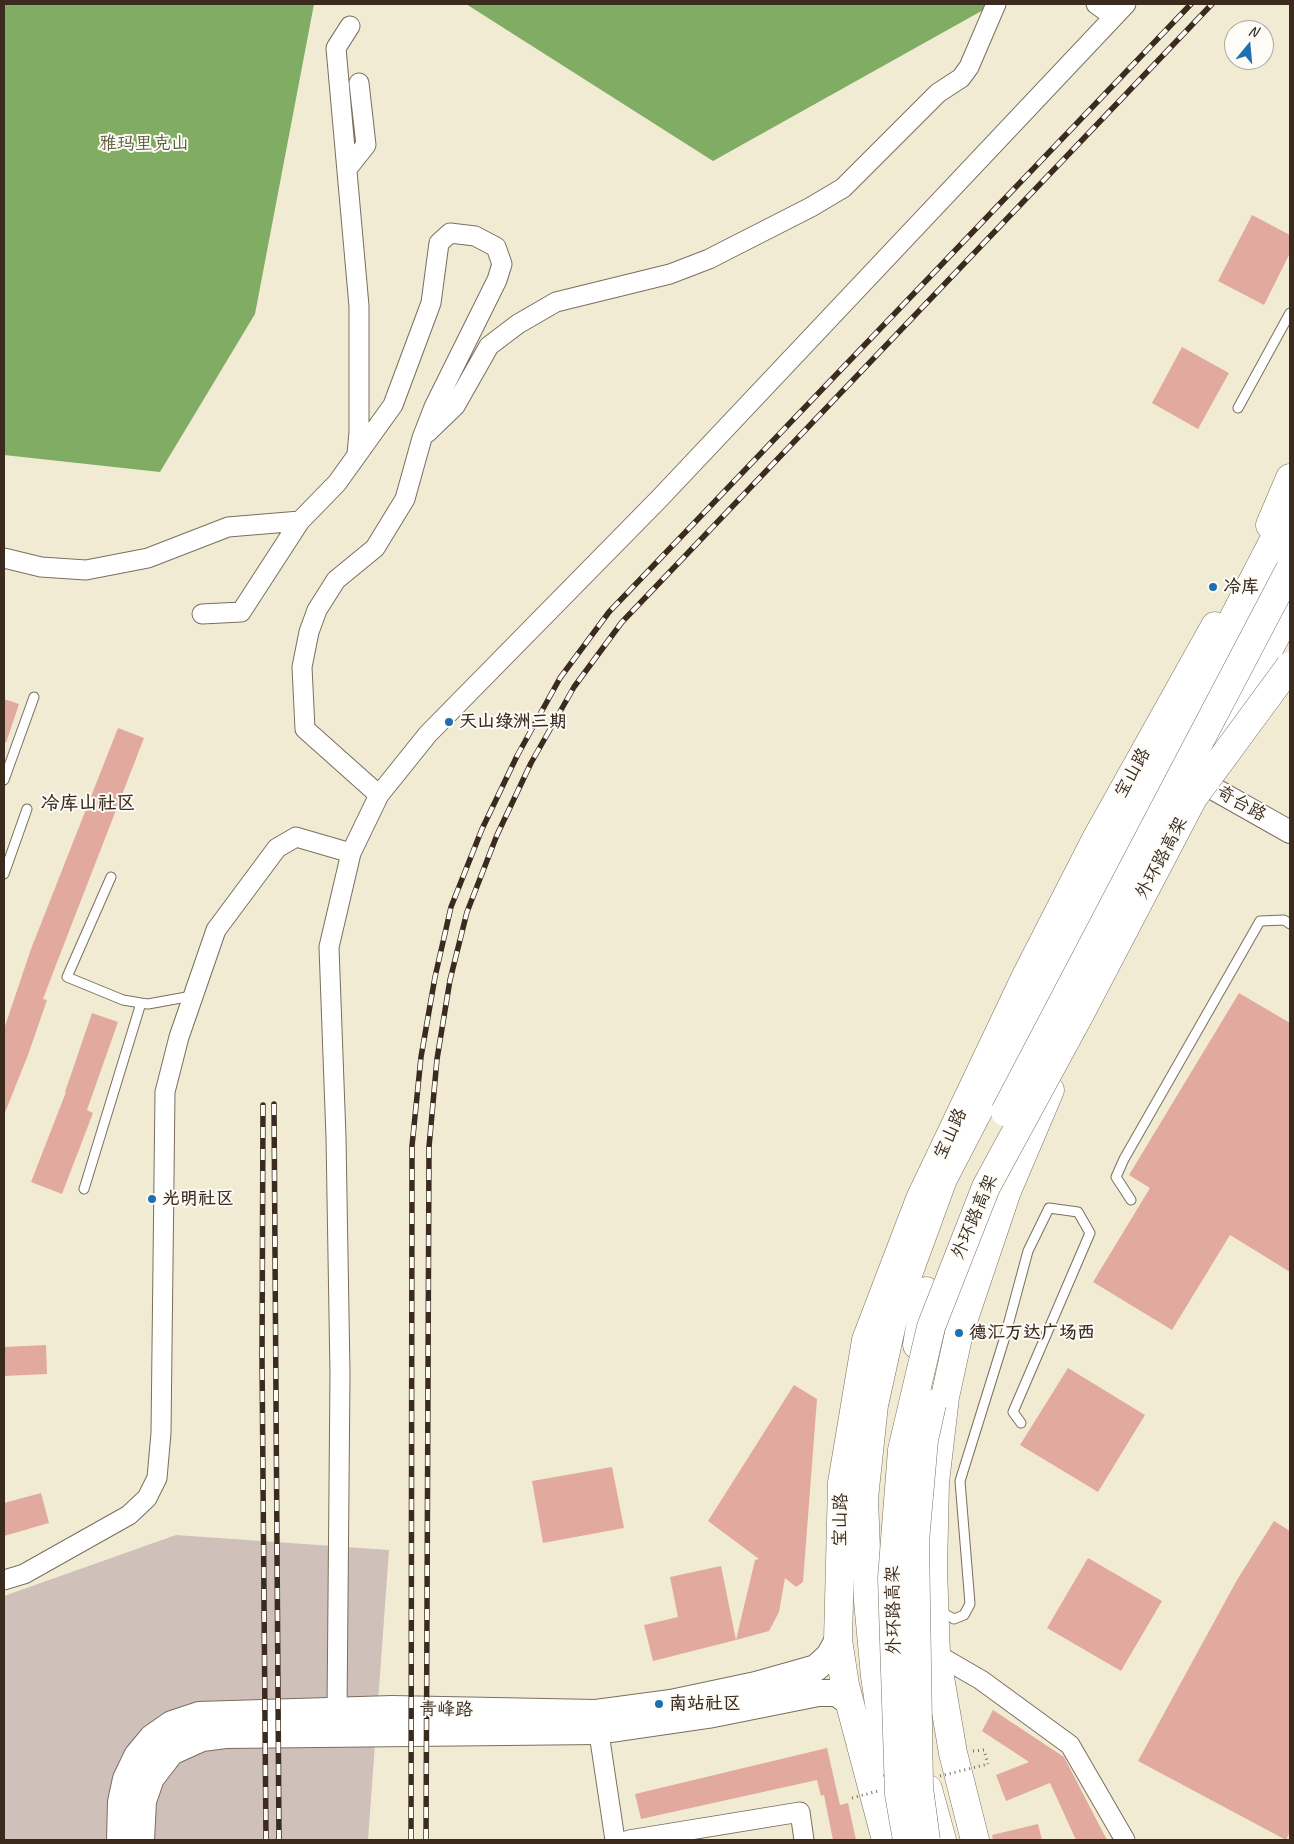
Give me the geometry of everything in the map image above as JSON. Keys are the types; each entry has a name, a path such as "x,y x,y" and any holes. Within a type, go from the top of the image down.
{"main road":[{"path":"1261,545 1290,478"},
{"name":"宝山路","path":"886,1840 849,1702 838,1640 842,1483 866,1340 929,1181 1052,923 1096,839 1261,545 1290,487"},
{"path":"914,1840 882,1724 868,1601 864,1498 874,1405 896,1310 943,1179 1290,509"},
{"path":"975,1840 953,1753 936,1654 933,1569 935,1482 945,1397 959,1333 1011,1182 1084,1012 1145,883 1290,549"},
{"path":"942,1840 908,1714 900,1672 898,1588 908,1398 926,1292 965,1188 1290,569"},
{"path":"1191,776 1268,651 1290,609"},
{"name":"外环路高架","path":"907,1840 900,1794 892,1578 902,1450 931,1327 986,1187 1081,1012 1193,798 1290,666"},
{"name":"外环路高架","path":"926,1840 919,1788 915,1541 924,1440 948,1332 1004,1178 1214,791 1290,685"},
{"name":"青峰路","path":"120,1840 120,1802 126,1778 137,1756 152,1738 172,1724 199,1715 392,1708 597,1722 809,1671 816,1668 829,1656 838,1640"},
{"name":"青峰路","path":"141,1840 143,1801 150,1778 171,1752 202,1738 225,1735 597,1722 708,1715 818,1692 837,1693 849,1702"}],"street":[{"path":"422,438 454,406 489,346 518,324 556,302 670,274 709,259 844,188 938,93 961,78 969,67 996,4"},
{"path":"337,1711 340,1374 336,1137 329,948 351,853 379,795 428,734 659,499 1120,10 1096,4"},
{"path":"350,26 336,48 359,306 359,432 357,455"},
{"path":"347,169 366,145 359,84"},
{"path":"202,614 241,612 300,521 337,483 392,405 432,303 439,243 450,233 475,236 496,247 502,264 497,280 434,407 422,438 405,499 375,548 336,580 317,610 309,632 302,667 305,729 379,795"},
{"path":"4,558 41,567 86,570 148,558 228,527 300,521"},
{"name":"奇台路","path":"1191,776 1290,832"},
{"path":"4,1580 24,1574 129,1515 147,1498 157,1478 161,1433 165,1092 179,1037 216,930 277,848 296,837 351,853"},
{"path":"936,1654 981,1680 1070,1745 1125,1840"},
{"path":"597,1722 615,1840"},
{"path":"629,1840 800,1812 804,1840"}],"lane":[{"path":"1238,408 1290,313"},
{"path":"4,780 34,697"},
{"path":"4,874 27,810"},
{"path":"110,877 67,978 123,1000 148,1004 193,996"},
{"path":"1131,1200 1116,1177 1260,921 1284,920 1290,924"},
{"path":"84,1189 141,1003"},
{"path":"934,1600 943,1613 954,1619 964,1615 970,1604 960,1482 1004,1340 1028,1251 1049,1208 1078,1212 1090,1233 1013,1412 1021,1423"}],"path":[{"path":"984,1750 988,1764"}],"shaded area":[{"path":"176,1535 389,1550 368,1840 4,1840 4,1596"}],"green space":[{"name":"雅玛里克山","path":"4,4 314,4 255,314 160,472 4,455"},
{"path":"466,4 994,4 713,161"}],"building":[{"path":"1252,215 1290,235 1290,253 1264,305 1218,281"},
{"path":"1182,347 1229,373 1198,429 1152,403"},
{"path":"4,699 19,704 6,743 4,742"},
{"path":"118,728 144,738 43,999 47,1000 4,1115 4,1029 31,949"},
{"path":"1239,993 1290,1023 1290,1272 1230,1235 1172,1330 1093,1282 1150,1188 1129,1175"},
{"path":"92,1013 118,1022 87,1110 93,1113 62,1194 31,1182 66,1092"},
{"path":"46,1345 47,1374 4,1376 4,1347"},
{"path":"1068,1368 1145,1415 1098,1492 1020,1445"},
{"path":"794,1385 817,1399 803,1582 796,1587 785,1578 779,1612 769,1631 736,1640 755,1560 759,1559 708,1521"},
{"path":"612,1467 624,1528 543,1543 532,1481"},
{"path":"41,1493 49,1523 4,1536 4,1503"},
{"path":"1274,1521 1290,1531 1290,1832 1286,1840 1138,1761 1237,1580"},
{"path":"1088,1558 1162,1601 1121,1671 1047,1628"},
{"path":"721,1566 736,1640 653,1661 644,1625 678,1617 670,1577"},
{"path":"993,1710 1064,1757 1107,1840 1076,1840 1050,1783 1006,1801 996,1775 1029,1762 982,1731"},
{"path":"827,1748 840,1805 848,1803 856,1840 833,1840 824,1795 821,1796 817,1780 641,1819 635,1794"},
{"path":"1038,1824 1042,1840 993,1840 992,1835"}],"railway":[{"path":"411,1840 412,1146 421,1057 435,977 451,907 482,829 517,756 560,678 609,612 1191,4"},
{"path":"426,1840 429,1147 437,1059 450,980 467,912 497,835 531,763 574,687 622,622 1212,4"},
{"path":"274,1104 279,1840"},
{"path":"263,1105 262,1357 266,1840"}],"place":[{"name":"冷库","path":"1213,587"},
{"name":"天山绿洲三期","path":"449,722"},
{"name":"光明社区","path":"152,1199"},
{"name":"德汇万达广场西","path":"959,1333"},
{"name":"南站社区","path":"659,1704"}],"district":[{"name":"冷库山社区","path":"88,804"}]}
